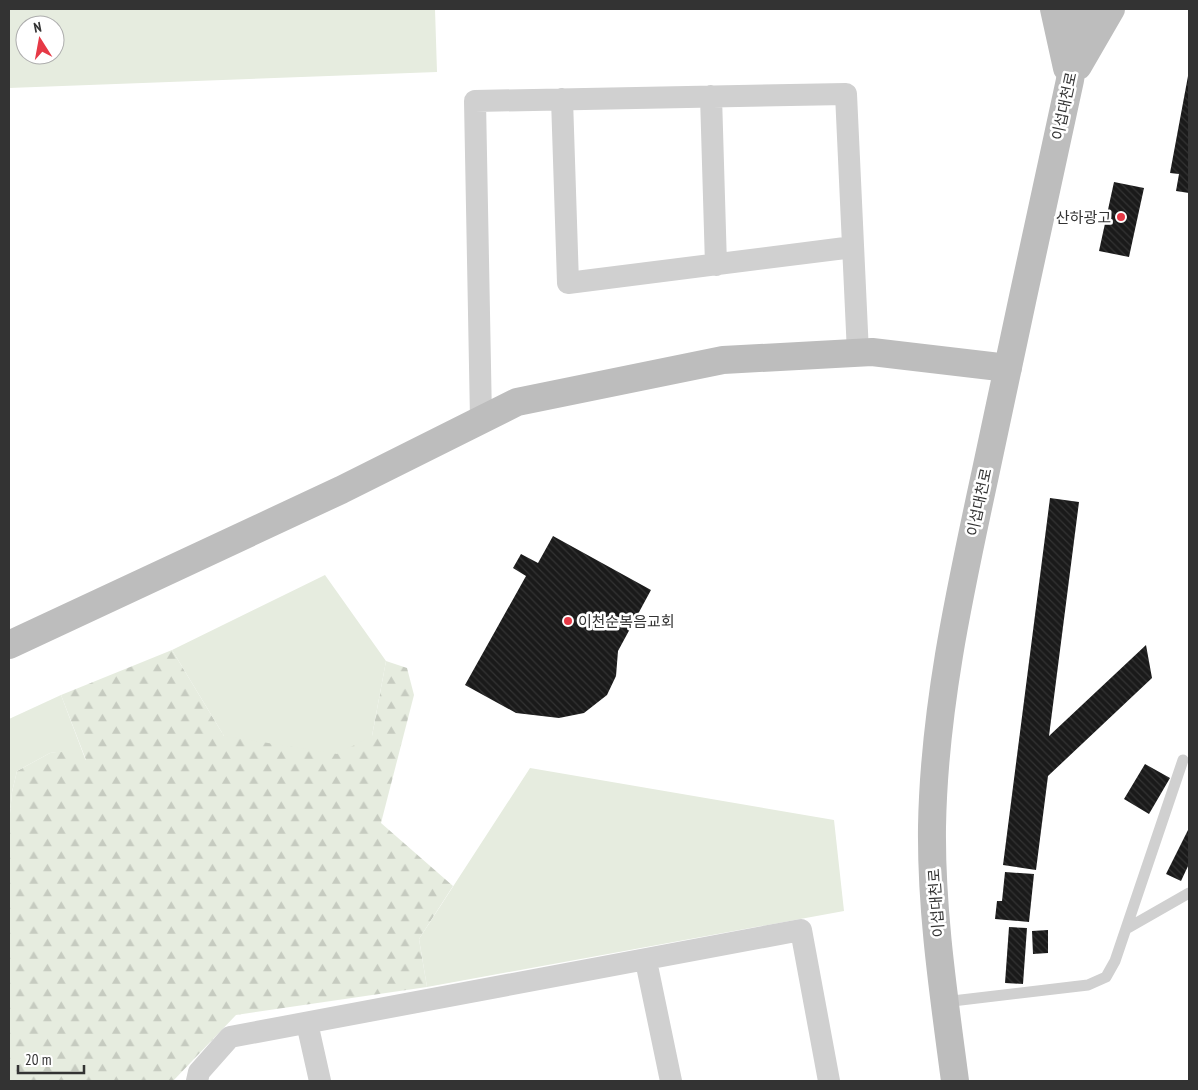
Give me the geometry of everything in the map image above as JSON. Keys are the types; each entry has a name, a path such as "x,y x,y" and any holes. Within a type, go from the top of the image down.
{"street":[{"path":"1054,9 1070,80"},
{"name":"이섭대천로","path":"955,1081 944,1002 935,910 932,828 937,750 947,663 1070,80 1082,9"},
{"path":"1070,80 1111,9"},
{"path":"481,419 475,101 846,94 858,353"},
{"path":"711,96 716,265"},
{"path":"562,99 568,283 853,247"},
{"path":"9,645 341,490 516,402 723,360 872,352 1008,368"},
{"path":"197,1081 199,1072 230,1037 646,961 802,930 829,1081"},
{"path":"646,961 671,1081"},
{"path":"307,1023 320,1081"}],"lane":[{"path":"944,1002 1088,985 1098,982 1106,976 1111,970 1126,929 1183,760"},
{"path":"1126,929 1189,893"}],"green space":[{"path":"9,9 435,9 437,72 9,88"},
{"path":"325,575 386,661 372,736 337,754 224,736 172,650"},
{"path":"172,650 224,736 372,736 386,661 407,668 414,695 381,823 453,886 419,939 427,987 236,1015 173,1081 9,1081 9,824 12,792 17,771 50,753 69,750 86,760 61,695"},
{"path":"61,695 86,761 69,751 50,753 17,771 12,792 9,824 9,719"},
{"path":"530,768 834,820 844,911 427,987 419,939"}],"building":[{"path":"1188,76 1189,193 1176,191 1179,174 1170,173"},
{"path":"1114,182 1144,188 1129,257 1099,251"},
{"path":"1050,498 1079,502 1049,736 1146,645 1152,678 1048,776 1036,870 1003,865"},
{"name":"이천순복음교회","path":"553,536 651,590 618,651 616,676 607,695 584,713 559,718 516,713 465,685 526,576 513,568 521,554 538,563"},
{"path":"1145,764 1170,778 1149,814 1124,799"},
{"path":"1189,828 1189,864 1181,881 1166,874"},
{"path":"1005,872 1034,874 1029,922 995,919 997,901 1002,901"},
{"path":"1009,927 1027,928 1023,984 1005,983"},
{"path":"1048,930 1048,953 1033,954 1032,931"}],"place":[{"name":"산하광고","path":"1121,217"},
{"name":"이천순복음교회","path":"568,621"}]}
